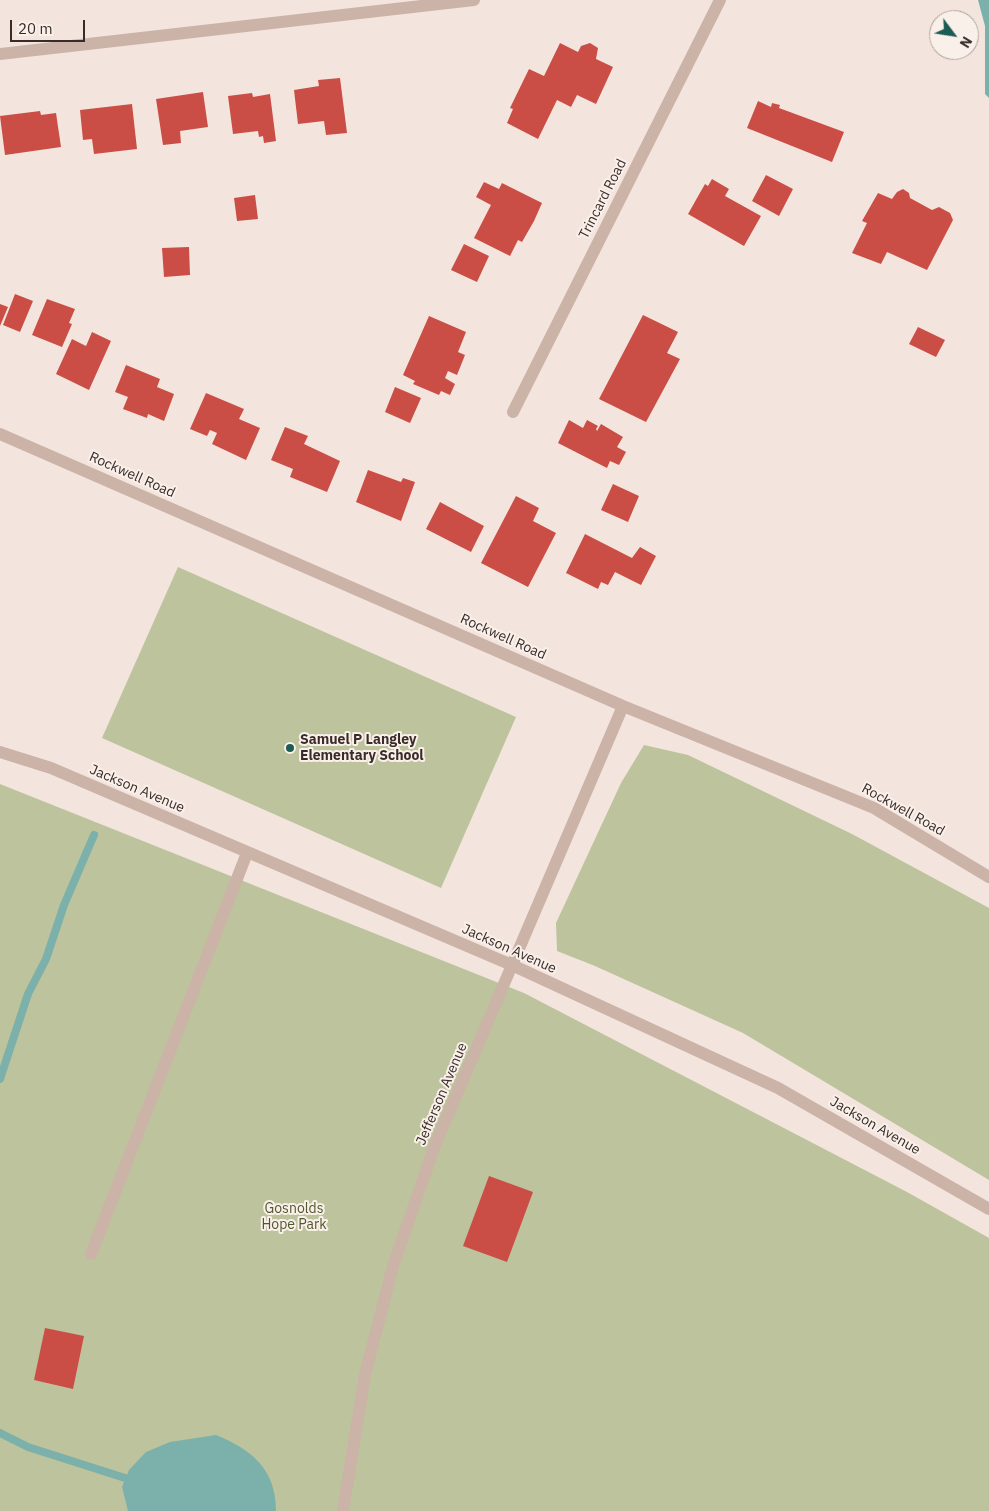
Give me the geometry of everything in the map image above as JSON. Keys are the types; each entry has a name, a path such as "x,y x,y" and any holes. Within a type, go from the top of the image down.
{"street":[{"path":"0,54 474,0"},
{"name":"Trincard Road","path":"513,412 720,0"},
{"name":"Rockwell Road","path":"0,434 623,706 874,808 989,877"},
{"name":"Jefferson Avenue","path":"342,1511 365,1375 393,1266 435,1145 514,966 623,706"},
{"name":"Jackson Avenue","path":"0,752 52,768 514,966 778,1088 989,1209"},
{"path":"91,1254 248,853"}],"green space":[{"path":"178,567 516,717 441,888 102,738"},
{"path":"644,745 688,755 852,834 989,908 989,1180 743,1033 595,966 557,951 556,923 621,783"},
{"name":"Gosnolds Hope Park","path":"0,784 524,993 907,1192 989,1238 989,1511 0,1511"}],"water":[{"path":"978,0 989,0 989,98 985,94 985,26"},
{"path":"216,1435 241,1447 260,1463 267,1472 272,1484 276,1511 128,1511 122,1487 129,1470 146,1452 170,1442"}],"building":[{"path":"560,43 578,52 581,46 590,43 598,48 596,59 613,67 596,104 577,95 571,107 557,100 538,139 507,123 513,109 510,108 529,69 544,76"},
{"path":"340,78 347,133 326,135 324,121 298,124 294,90 319,86 318,80"},
{"path":"203,92 208,127 180,131 181,143 163,145 156,99"},
{"path":"252,93 253,97 270,94 276,141 264,143 263,136 259,137 258,131 233,134 228,96"},
{"path":"758,101 771,107 772,103 780,105 779,108 844,132 832,162 747,128"},
{"path":"132,104 137,149 94,154 92,139 83,140 80,110"},
{"path":"40,111 41,115 56,113 61,147 5,155 0,116"},
{"path":"766,175 793,189 779,216 752,201"},
{"path":"712,179 729,189 725,196 761,216 744,246 688,214 705,184 708,186"},
{"path":"484,182 499,189 502,183 542,203 522,242 518,240 510,256 474,238 491,205 476,197"},
{"path":"903,189 909,193 910,198 932,210 939,207 950,213 953,220 927,270 887,252 881,264 852,253 867,223 862,221 878,193 892,199 897,192"},
{"path":"255,195 258,219 237,221 234,198"},
{"path":"464,244 489,256 477,282 451,270"},
{"path":"189,247 190,275 164,277 162,248"},
{"path":"15,294 33,301 20,332 3,325"},
{"path":"47,299 75,309 69,323 72,324 62,347 32,335"},
{"path":"0,304 8,307 0,326"},
{"path":"643,315 678,332 667,353 680,359 646,422 599,399"},
{"path":"429,316 466,332 458,352 465,355 457,375 448,371 445,378 455,384 450,395 441,391 439,395 413,384 415,381 403,375"},
{"path":"918,327 945,340 936,357 909,344"},
{"path":"92,332 111,341 89,390 56,374 72,339 86,346"},
{"path":"126,365 160,379 157,387 174,394 164,421 148,414 147,418 123,409 128,397 115,392"},
{"path":"395,387 421,398 410,423 385,412"},
{"path":"206,393 244,409 239,419 260,428 246,460 212,444 217,433 210,430 207,436 190,429"},
{"path":"569,420 583,428 587,420 598,426 597,431 601,424 623,437 617,447 626,452 619,465 610,461 607,468 558,443"},
{"path":"285,427 308,436 304,444 340,461 327,492 290,477 293,469 271,460"},
{"path":"368,470 401,482 403,478 415,482 401,521 356,502"},
{"path":"613,484 639,496 628,522 601,510"},
{"path":"516,496 539,508 533,521 556,533 528,587 481,563"},
{"path":"440,502 484,526 471,552 426,529"},
{"path":"585,534 632,558 640,547 656,556 641,585 615,572 608,585 601,582 598,589 566,573"},
{"path":"489,1176 533,1192 507,1262 463,1246"},
{"path":"45,1328 84,1336 73,1389 34,1380"}],"waterway":[{"path":"0,1079 28,994 46,959 64,905 94,835"},
{"path":"0,1433 28,1447 125,1478"}],"place":[{"name":"Samuel P Langley Elementary School","path":"290,748"}]}
